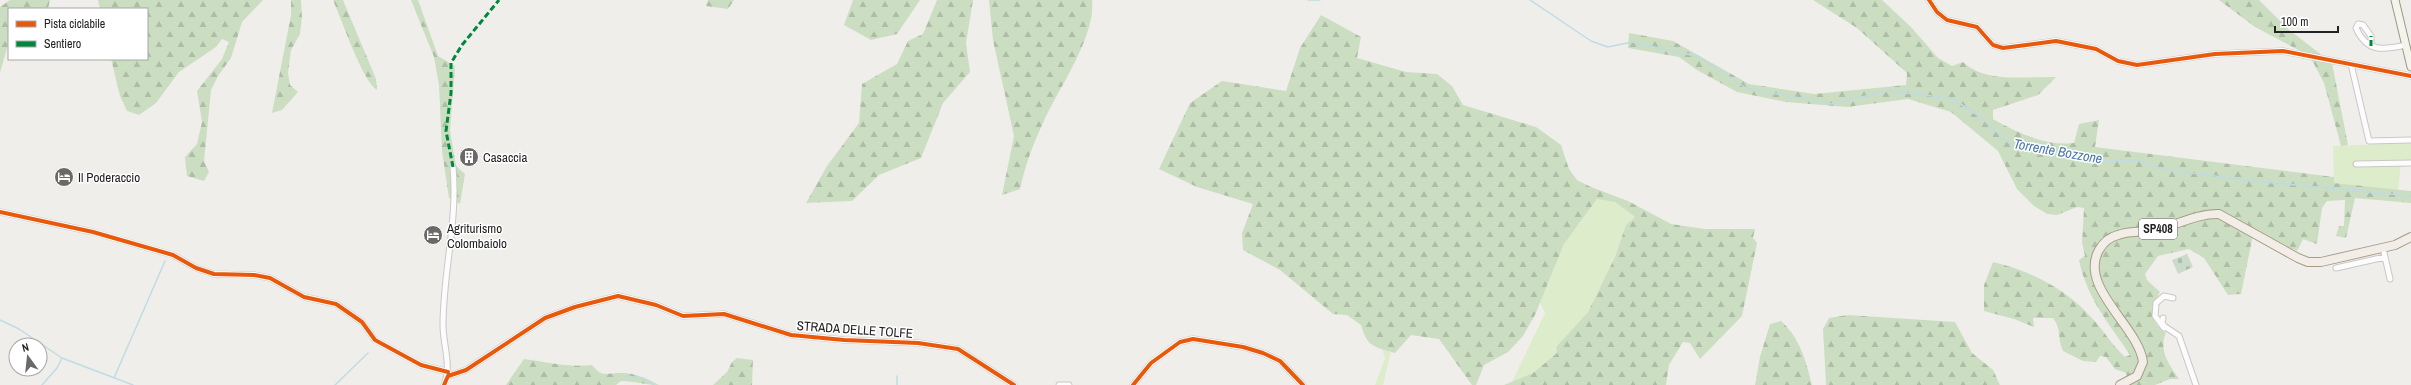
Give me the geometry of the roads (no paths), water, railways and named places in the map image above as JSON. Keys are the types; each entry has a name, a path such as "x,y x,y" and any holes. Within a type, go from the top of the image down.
{"main road":[{"name":"SP408","path":"2120,385 2138,376 2143,362 2139,351 2096,277 2095,262 2098,252 2113,237 2126,233 2154,230 2218,214 2230,218 2305,261 2321,262 2398,245 2411,237"}],"street":[{"path":"1929,0 1937,12 1947,20 1977,27 1993,45 2003,48 2056,41 2096,49 2118,61 2137,65 2215,54 2282,51 2411,76"},
{"path":"2395,0 2411,67"},
{"path":"2370,46 2383,50 2406,45"},
{"path":"2351,64 2369,141 2411,140"},
{"path":"2356,164 2411,163"},
{"path":"444,385 448,374 443,325 454,223 453,168"},
{"path":"0,212 93,232 173,255 196,268 214,274 254,275 270,278 304,296 336,304 362,322 375,340 421,365 448,374"},
{"path":"2382,248 2390,279"},
{"path":"2336,268 2385,257"},
{"name":"STRADA DELLE TOLFE","path":"448,374 466,370 544,318 575,307 618,296 656,305 683,316 693,317 724,314 791,335 844,340 918,343 958,349 1014,385"},
{"path":"2172,331 2159,325 2154,310 2160,298 2167,296 2173,298"},
{"path":"2163,318 2162,324 2179,336 2196,385"},
{"path":"1133,385 1151,363 1180,342 1192,339 1243,347 1263,353 1280,361 1303,385"},
{"path":"1059,385 1069,385"}],"waterway":[{"name":"Torrente Bozzone","path":"1308,0 1320,0"},
{"name":"Torrente Bozzone","path":"1530,0 1591,41 1608,47 1632,42 1700,57 1746,88 1831,104 1888,91 1951,98 1979,116 2011,145 2036,150 2050,148 2100,160 2140,161 2162,169 2245,180 2411,196"},
{"path":"114,378 165,261"},
{"path":"0,320 19,329 62,358 133,385"},
{"path":"335,385 368,353"},
{"path":"42,385 57,368 62,358"},
{"path":"626,376 643,378 654,385"},
{"path":"897,376 897,385"}],"place":[{"name":"Casaccia","path":"469,157"},
{"name":"Il Poderaccio","path":"64,177"},
{"name":"Agriturismo Colombaiolo","path":"433,235"}]}
